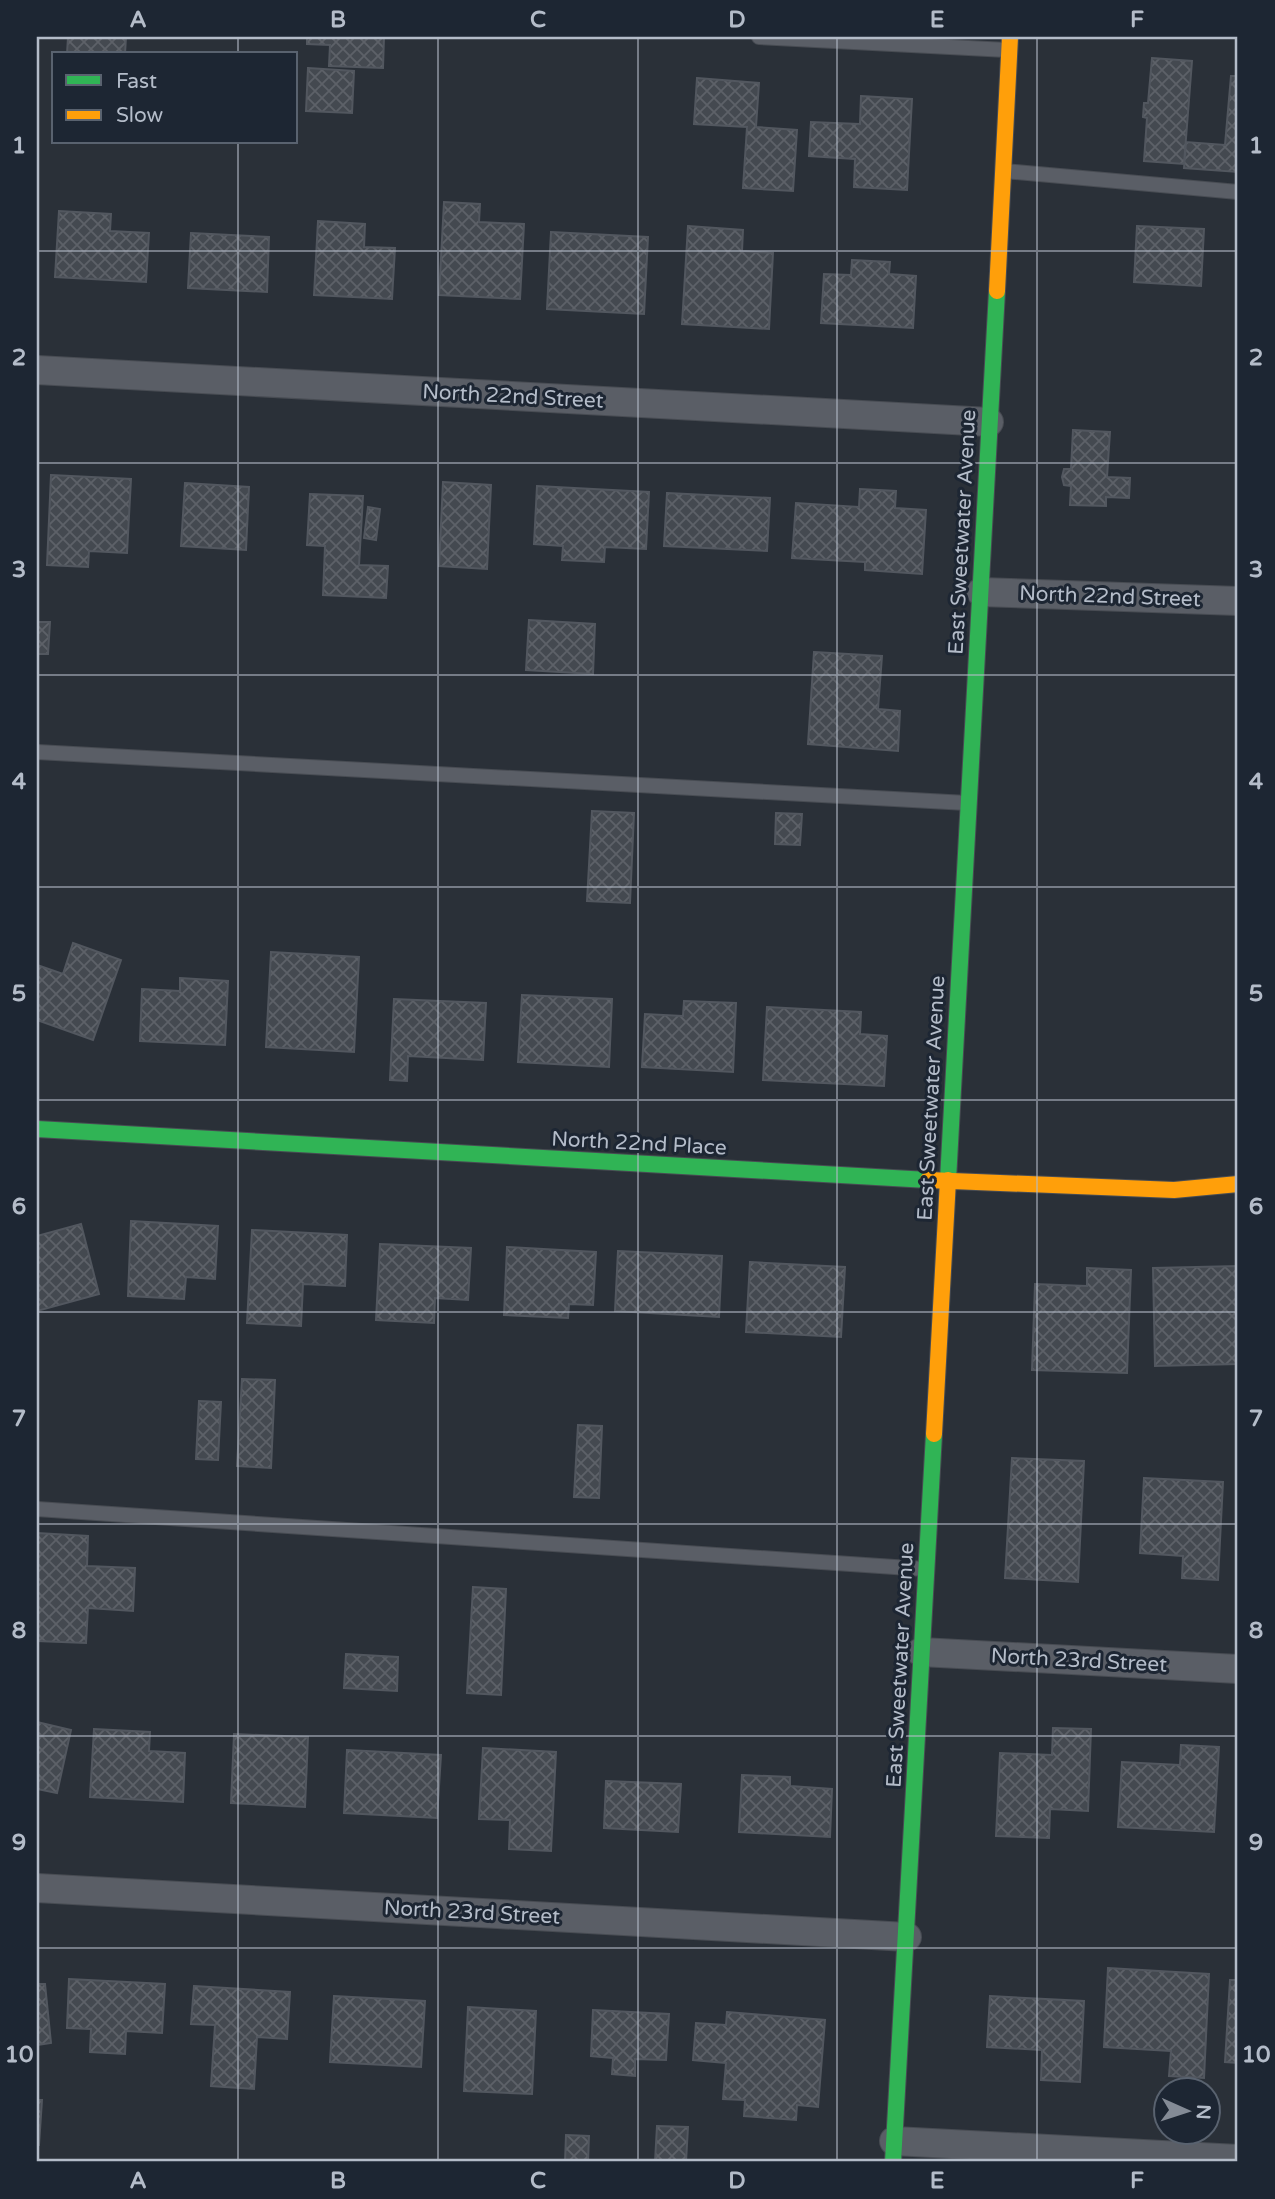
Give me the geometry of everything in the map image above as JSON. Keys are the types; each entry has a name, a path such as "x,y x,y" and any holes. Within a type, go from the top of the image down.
{"street":[{"name":"East Sweetwater Avenue","path":"893,2152 981,592 1009,43"},
{"name":"North 22nd Street","path":"37,370 989,422"},
{"name":"North 22nd Street","path":"981,592 1238,601"},
{"name":"North 22nd Place","path":"37,1129 947,1181 1174,1190 1238,1184"},
{"name":"North 23rd Street","path":"921,1652 1238,1669"},
{"name":"North 23rd Street","path":"37,1888 907,1937"},
{"path":"893,2152 1238,2159"}],"lane":[{"path":"759,37 1009,43"},
{"path":"1003,171 1238,192"},
{"path":"37,752 968,803"},
{"path":"37,1509 926,1569"}],"building":[{"path":"68,37 126,37 125,52 67,52"},
{"path":"307,37 384,37 383,68 329,66 330,45 307,44"},
{"path":"1152,58 1192,61 1184,164 1144,161 1147,118 1143,117 1144,103 1148,103"},
{"path":"308,68 354,71 352,113 306,111"},
{"path":"1231,76 1238,76 1238,172 1184,168 1186,142 1225,145"},
{"path":"697,78 759,83 756,127 797,130 793,191 743,188 747,127 694,124"},
{"path":"861,96 912,99 907,190 854,187 855,159 809,156 811,122 860,124"},
{"path":"444,202 480,204 479,222 524,224 520,299 439,295"},
{"path":"59,211 111,214 110,231 149,233 146,282 55,277"},
{"path":"318,221 365,224 364,247 395,248 392,299 314,295"},
{"path":"688,226 743,230 742,251 773,253 769,329 682,324"},
{"path":"1137,226 1204,229 1201,286 1134,282"},
{"path":"551,232 648,237 644,314 547,309"},
{"path":"191,233 269,237 267,292 188,288"},
{"path":"852,260 890,262 889,274 916,276 913,328 821,323 824,274 851,275"},
{"path":"1073,430 1110,432 1107,477 1130,478 1129,498 1106,497 1106,506 1070,505 1071,486 1064,485 1062,477 1064,469 1071,469"},
{"path":"51,475 131,479 127,553 89,551 88,567 47,565"},
{"path":"443,482 491,485 487,569 439,566"},
{"path":"185,483 249,487 246,550 181,546"},
{"path":"537,486 649,492 646,549 605,547 604,562 562,560 563,546 534,544"},
{"path":"860,489 896,491 895,508 926,510 922,574 865,570 865,562 792,558 796,503 859,507"},
{"path":"667,493 770,498 767,551 664,546"},
{"path":"310,494 363,496 359,565 388,566 386,598 323,595 325,546 307,545"},
{"path":"368,507 380,509 376,540 364,538"},
{"path":"529,620 595,624 593,674 526,670"},
{"path":"37,622 50,622 48,654 37,654"},
{"path":"814,652 882,656 878,709 900,711 898,751 808,744"},
{"path":"592,811 634,813 630,903 587,901"},
{"path":"776,813 802,814 800,845 775,844"},
{"path":"73,943 121,960 93,1040 37,1020 37,965 63,974"},
{"path":"271,952 359,957 354,1052 266,1047"},
{"path":"180,978 228,981 225,1045 140,1041 142,989 180,991"},
{"path":"522,995 612,999 609,1067 518,1062"},
{"path":"394,999 486,1003 483,1060 408,1056 407,1081 390,1080"},
{"path":"684,1001 736,1003 733,1072 642,1067 645,1014 683,1016"},
{"path":"767,1007 861,1012 860,1034 887,1036 884,1086 763,1080"},
{"path":"131,1221 218,1226 215,1279 186,1277 184,1299 128,1296"},
{"path":"81,1224 99,1294 37,1311 37,1236"},
{"path":"252,1230 347,1235 345,1286 303,1284 301,1326 247,1323"},
{"path":"380,1244 471,1248 468,1300 435,1298 434,1323 376,1320"},
{"path":"507,1247 596,1252 593,1305 569,1304 568,1318 504,1315"},
{"path":"618,1251 722,1256 719,1317 615,1311"},
{"path":"750,1262 845,1267 841,1337 746,1332"},
{"path":"1238,1266 1238,1364 1155,1366 1153,1268"},
{"path":"1087,1268 1131,1270 1127,1373 1032,1370 1035,1284 1087,1286"},
{"path":"242,1379 275,1380 271,1468 237,1466"},
{"path":"199,1401 221,1402 218,1460 196,1459"},
{"path":"578,1425 602,1426 599,1498 574,1497"},
{"path":"1012,1458 1084,1461 1078,1582 1005,1578"},
{"path":"1144,1478 1223,1482 1218,1580 1182,1578 1183,1556 1140,1553"},
{"path":"37,1533 88,1536 87,1566 135,1568 133,1611 88,1608 86,1643 37,1641"},
{"path":"473,1587 506,1589 501,1695 467,1693"},
{"path":"346,1654 398,1657 397,1691 344,1688"},
{"path":"37,1722 71,1730 57,1793 37,1789"},
{"path":"1053,1728 1091,1729 1088,1811 1050,1809 1049,1838 996,1836 1000,1753 1052,1755"},
{"path":"94,1729 150,1732 149,1751 185,1753 183,1802 90,1797"},
{"path":"234,1734 308,1737 305,1807 231,1803"},
{"path":"1181,1745 1219,1747 1214,1832 1118,1827 1122,1762 1180,1765"},
{"path":"483,1748 556,1752 551,1851 509,1849 510,1820 479,1819"},
{"path":"347,1750 441,1755 437,1818 344,1813"},
{"path":"742,1775 790,1777 790,1786 832,1789 830,1837 739,1832"},
{"path":"606,1781 681,1784 678,1832 604,1828"},
{"path":"1108,1968 1209,1974 1204,2076 1169,2076 1171,2051 1104,2047"},
{"path":"69,1979 165,1984 162,2033 126,2031 125,2054 90,2052 91,2029 67,2028"},
{"path":"1230,1980 1238,1980 1238,2063 1225,2062"},
{"path":"37,1984 45,1984 51,2043 37,2045"},
{"path":"194,1986 290,1992 287,2039 257,2037 254,2089 211,2086 215,2025 191,2024"},
{"path":"334,1996 425,2001 421,2067 330,2062"},
{"path":"990,1996 1084,2001 1080,2082 1041,2080 1042,2050 987,2047"},
{"path":"468,2007 536,2011 532,2094 464,2091"},
{"path":"593,2010 669,2014 666,2060 635,2059 635,2076 612,2074 613,2058 591,2056"},
{"path":"727,2012 825,2020 818,2107 797,2105 796,2120 744,2116 745,2100 723,2099 726,2063 693,2060 696,2023 726,2025"},
{"path":"37,2100 42,2100 39,2145 37,2145"},
{"path":"657,2126 688,2127 686,2162 655,2162"},
{"path":"566,2135 589,2136 588,2162 565,2162"}],"traffic: fast":[{"path":"948,1180 997,291"},
{"path":"37,1129 928,1180"},
{"path":"893,2162 934,1434"}],"traffic: slow":[{"path":"997,291 1010,37"},
{"path":"928,1180 1174,1190 1238,1184"},
{"path":"934,1434 948,1180"}]}
